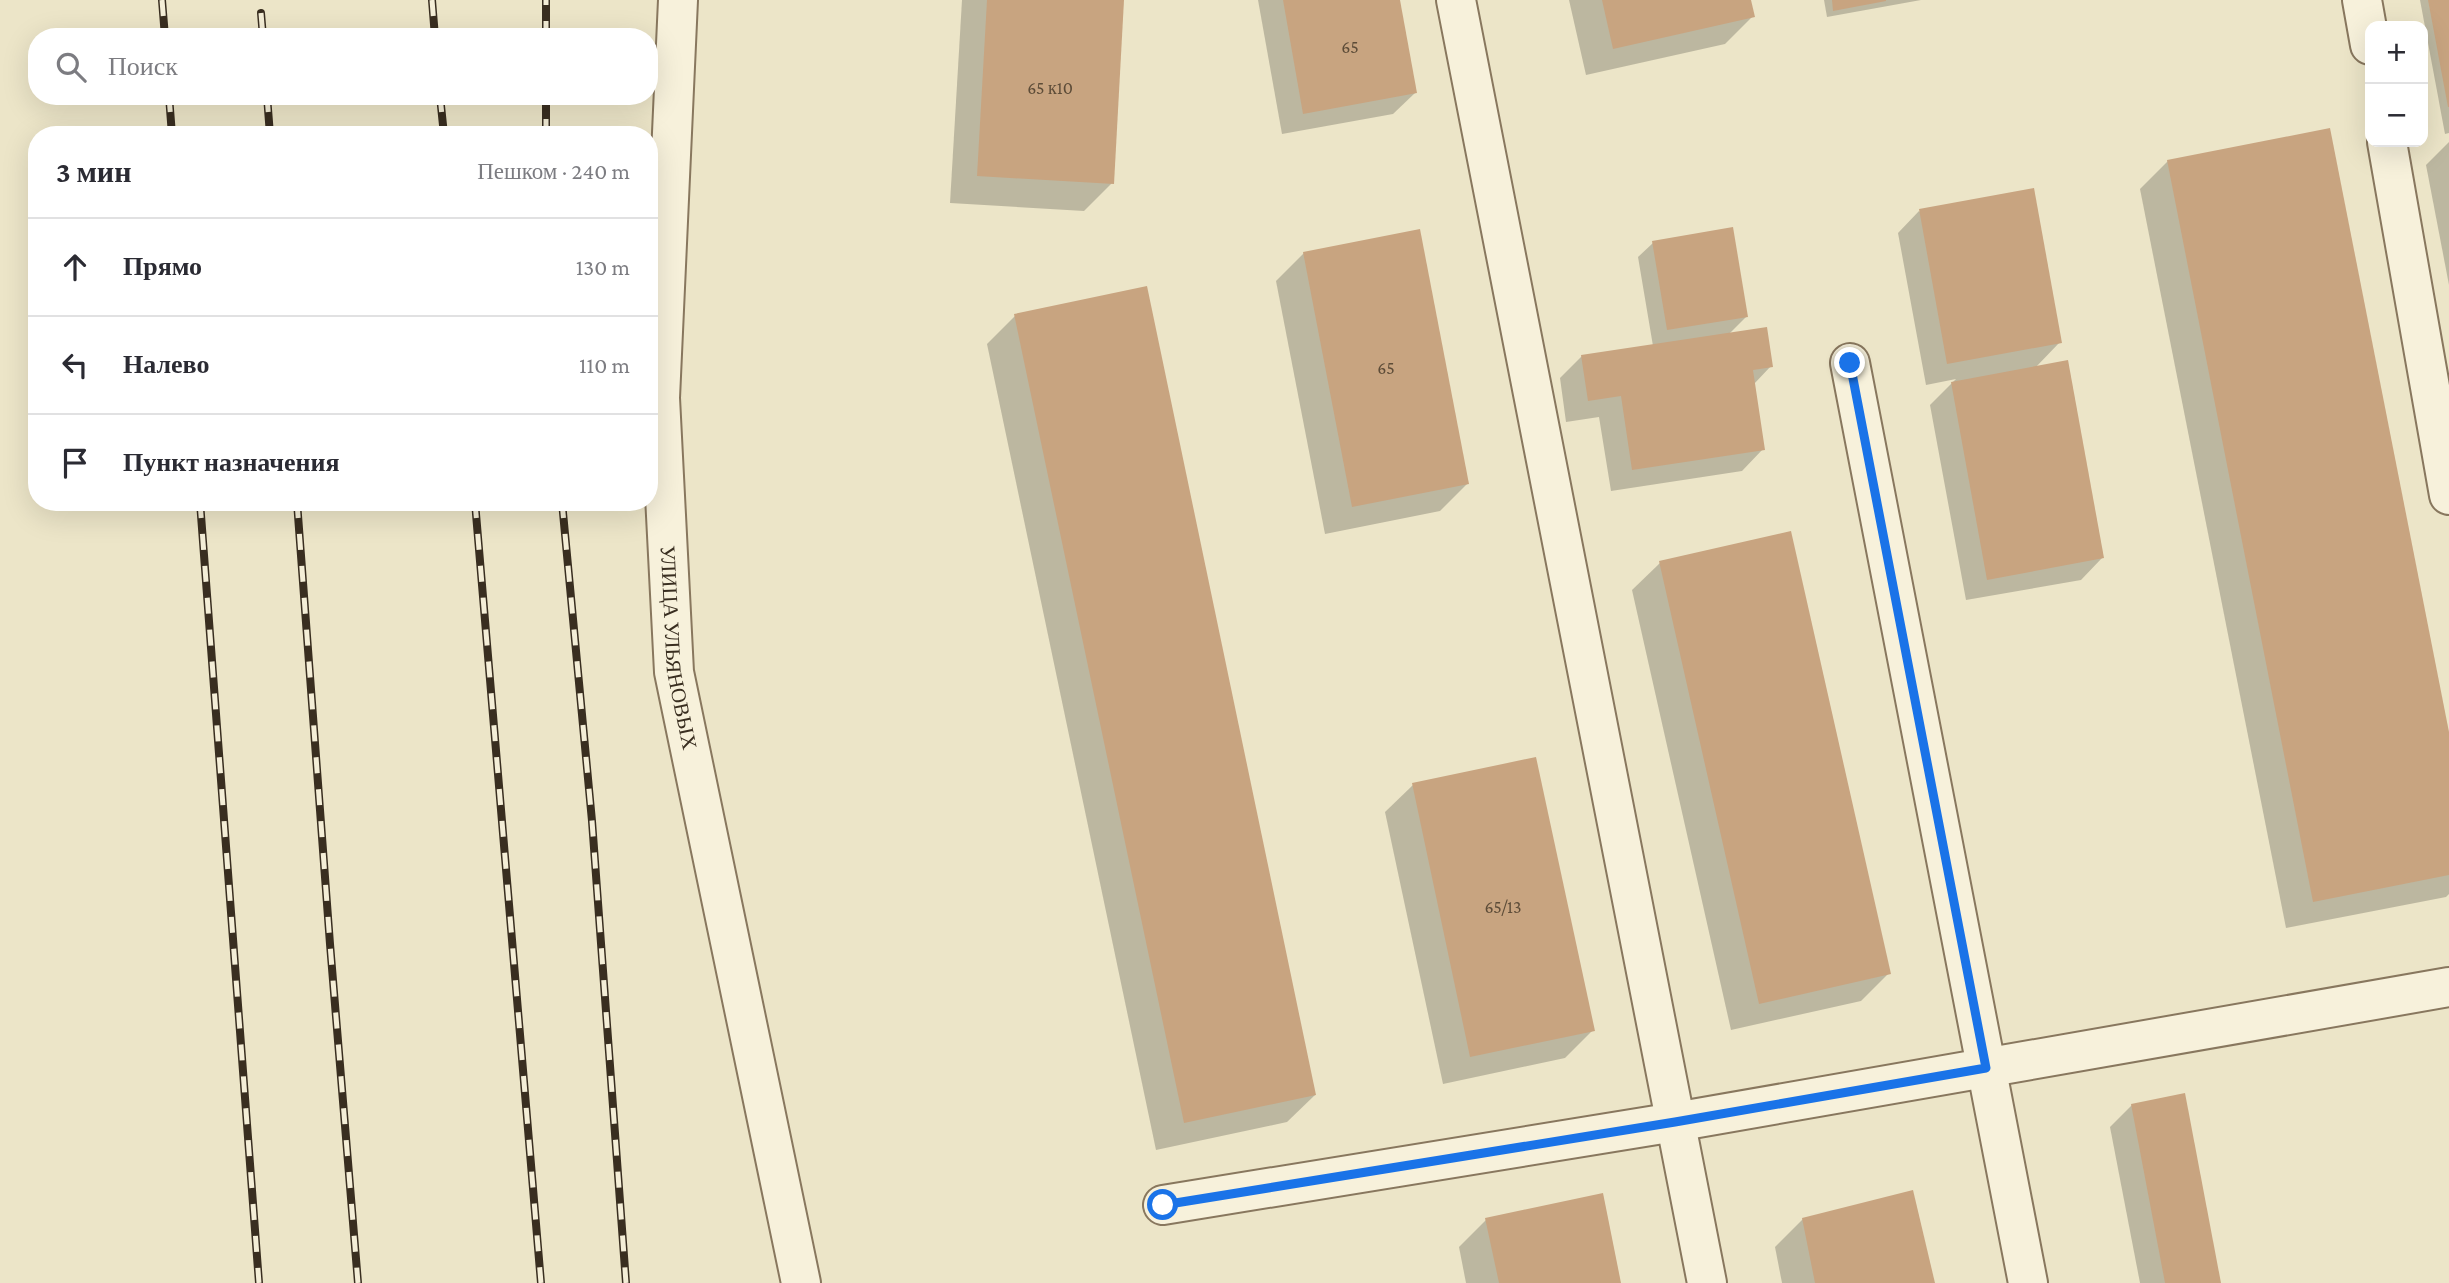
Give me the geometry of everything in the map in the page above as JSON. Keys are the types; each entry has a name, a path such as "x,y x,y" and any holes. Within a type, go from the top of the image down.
{"street":[{"name":"УЛИЦА УЛЬЯНОВЫХ","path":"678,0 660,397 674,672 801,1283"},
{"path":"1456,0 1707,1283"},
{"path":"2362,0 2366,21"},
{"path":"2388,147 2449,495"},
{"path":"1850,363 2028,1283"},
{"path":"1163,1205 1675,1122 2449,987"}],"building":[{"path":"987,0 1124,0 1114,184 977,176"},
{"path":"1283,0 1400,0 1417,93 1303,114"},
{"path":"1602,0 1751,0 1755,17 1613,49"},
{"path":"1832,0 1886,0 1886,1 1833,11"},
{"path":"2428,0 2449,0 2449,107 2448,107"},
{"path":"2330,128 2449,732 2449,875 2313,902 2167,160"},
{"path":"2034,188 2062,343 1947,364 1919,209"},
{"path":"1733,227 1748,317 1667,330 1652,241"},
{"path":"1420,229 1469,484 1352,507 1303,252"},
{"path":"1147,286 1316,1095 1184,1123 1014,314"},
{"path":"1767,327 1773,367 1753,370 1765,450 1632,470 1621,396 1588,401 1581,355"},
{"path":"2068,360 2104,558 1987,580 1951,382"},
{"path":"1791,531 1891,974 1759,1004 1659,561"},
{"path":"1536,757 1595,1031 1470,1057 1412,783"},
{"path":"2185,1093 2221,1283 2165,1283 2131,1104"},
{"path":"1913,1190 1935,1283 1815,1283 1802,1218"},
{"path":"1603,1193 1621,1283 1499,1283 1485,1218"}],"railway":[{"path":"162,0 164,28"},
{"path":"432,0 434,28"},
{"path":"546,0 546,28"},
{"path":"261,13 262,28"},
{"path":"170,105 171,126"},
{"path":"268,105 269,126"},
{"path":"441,105 443,126"},
{"path":"546,105 546,126"},
{"path":"201,511 259,1283"},
{"path":"298,511 358,1283"},
{"path":"476,511 541,1283"},
{"path":"563,511 592,821 626,1283"}],"route":[{"path":"1163,1205 1675,1122 1986,1068 1850,363"}]}
